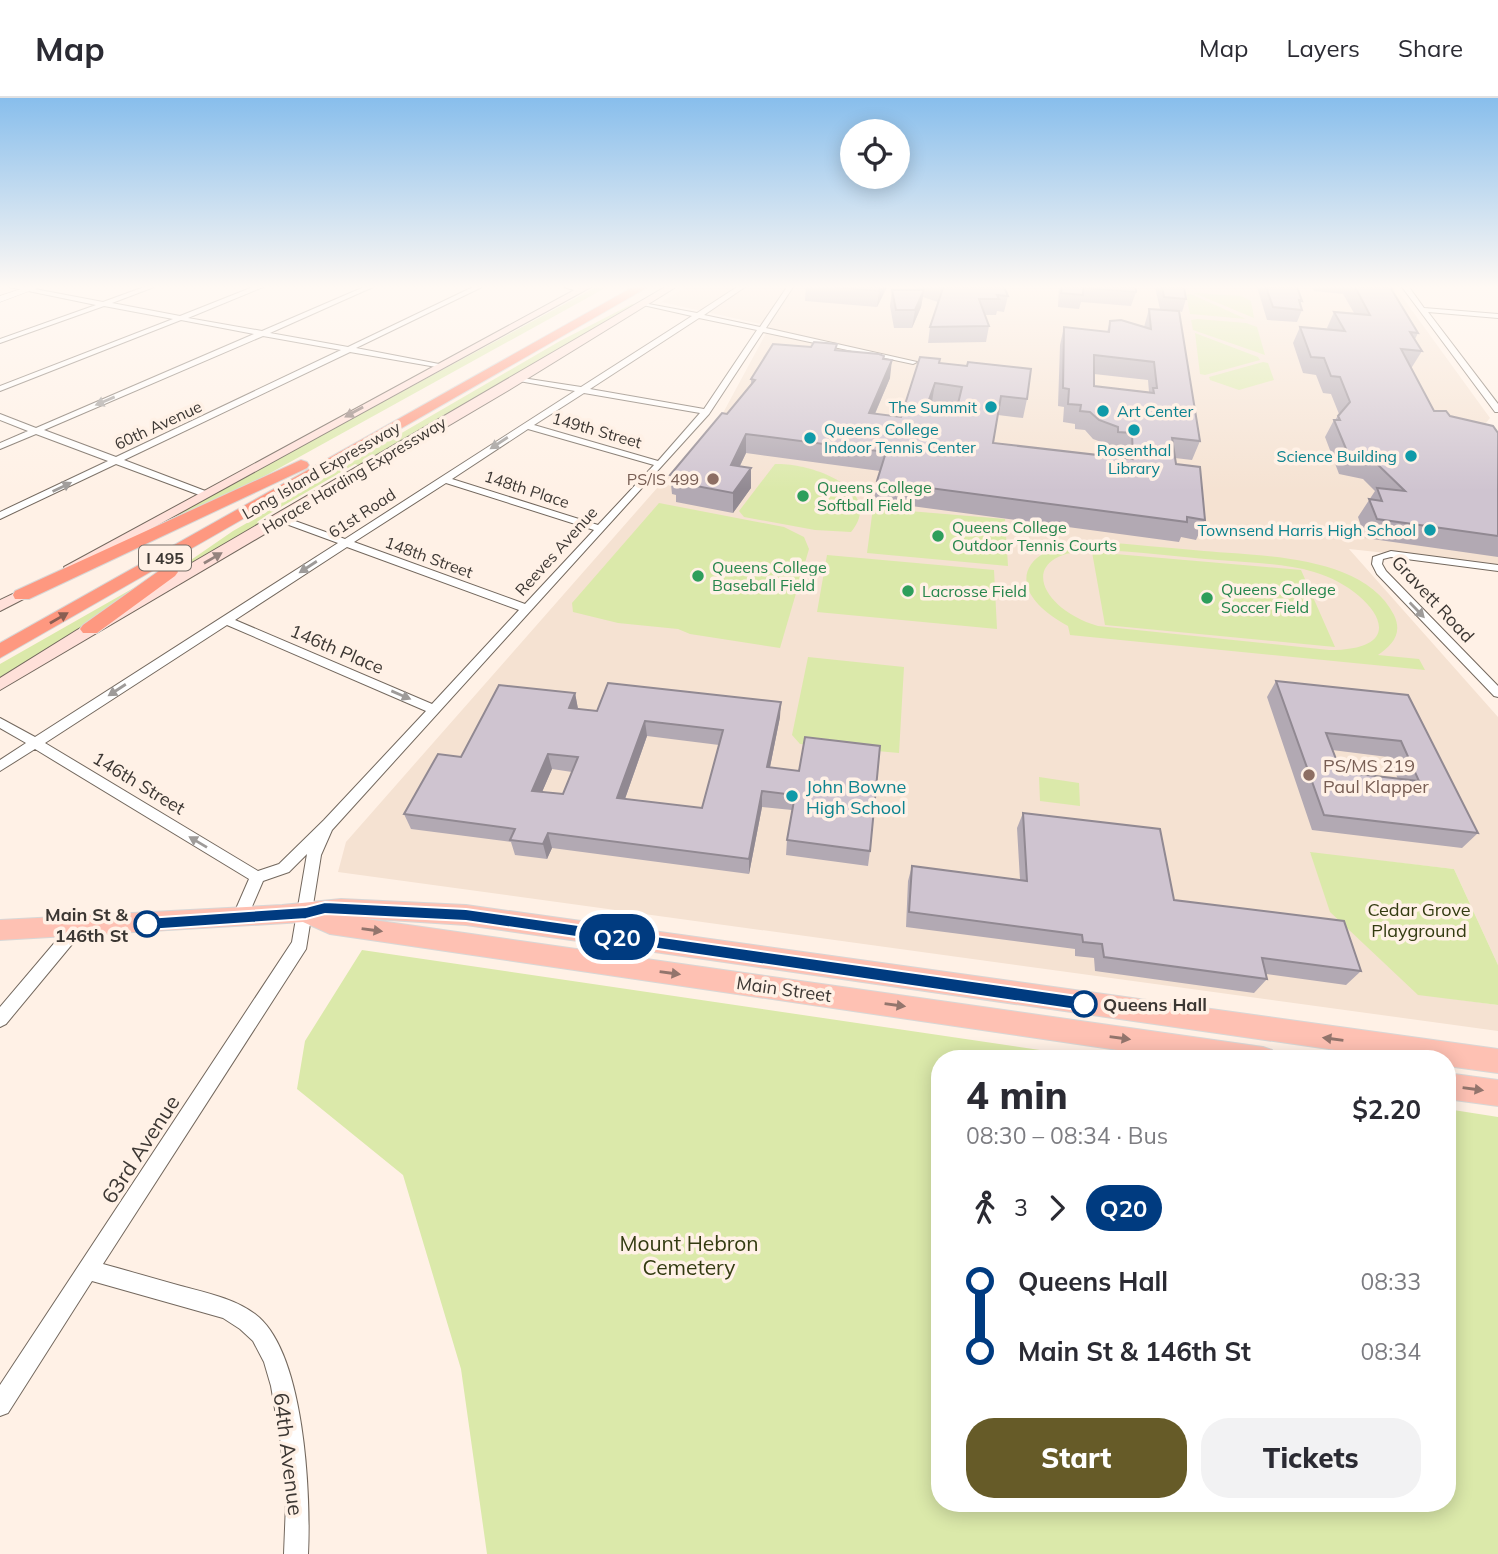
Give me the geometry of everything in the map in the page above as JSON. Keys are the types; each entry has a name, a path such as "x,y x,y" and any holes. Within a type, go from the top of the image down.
{"highway":[{"name":"Long Island Expressway","path":"0,633 498,355"},
{"name":"Long Island Expressway","path":"0,652 522,355"},
{"path":"22,594 308,462"},
{"path":"90,629 190,557 330,465"}],"main road":[{"path":"0,606 462,355"},
{"name":"Horace Harding Expressway","path":"0,685 90,629 559,355"},
{"name":"Main Street","path":"0,930 240,918 341,908 466,915 1420,1050"},
{"name":"Main Street","path":"306,913 330,924 1202,1050"},
{"name":"Main Street","path":"1456,1055 1498,1061"},
{"path":"1456,1087 1498,1093"}],"street":[{"path":"0,389 87,355"},
{"path":"0,446 212,355"},
{"name":"60th Avenue","path":"0,516 338,355"},
{"path":"386,355 439,366"},
{"name":"61st Road","path":"0,766 637,355"},
{"name":"Reeves Avenue","path":"257,877 284,868 329,824 706,412 744,355"},
{"path":"881,355 913,362"},
{"path":"1457,355 1498,410"},
{"path":"519,379 706,412"},
{"path":"0,416 205,494"},
{"name":"149th Street","path":"526,426 660,464"},
{"name":"148th Place","path":"444,479 600,529"},
{"name":"148th Street","path":"281,519 527,609"},
{"name":"Gravett Road","path":"1498,568 1391,554 1378,557 1377,564 1381,572 1498,694"},
{"name":"146th Place","path":"226,620 435,710"},
{"name":"146th Street","path":"0,722 257,877"},
{"name":"Reeves Avenue","path":"306,913 314,855 329,824"},
{"path":"240,918 257,877"},
{"name":"63rd Avenue","path":"0,1405 300,944 306,913"},
{"path":"0,1019 78,926"},
{"name":"64th Avenue","path":"88,1270 227,1309 246,1320 262,1337 283,1390 290,1429 299,1533 296,1554"}],"shaded area":[{"path":"754,355 1444,355 1490,418 1485,424 1498,443 1498,565 1349,549 1498,717 1498,965 1454,869 1310,853 1418,994 1498,1005 1498,1031 338,872 346,842 723,413"}],"green space":[{"path":"470,355 484,355 263,477 116,546"},
{"path":"536,355 551,355 361,466 355,464 267,515 257,522 259,525 193,563 188,562 233,531"},
{"path":"1198,355 1253,355 1260,360 1205,375 1200,374"},
{"path":"1263,362 1268,363 1274,380 1239,390 1210,380 1209,377"},
{"name":"Queens College Softball Field","path":"775,464 823,473 851,491 859,503 859,516 851,532 815,530 744,517 739,511"},
{"name":"Queens College Baseball Field","path":"659,503 784,527 804,537 809,549 780,648 690,634 678,629 618,623 573,612 572,603"},
{"name":"Queens College Outdoor Tennis Courts","path":"873,508 1005,519 1008,566 867,553"},
{"path":"1097,542 1254,555 1309,562 1336,570 1360,580 1380,595 1394,615 1397,628 1395,638 1378,655 1419,659 1425,670 1070,635 1068,626 1046,611 1032,596 1027,582 1028,569 1037,558 1052,549","holes":["1110,551 1266,564 1314,572 1334,580 1367,603 1376,617 1379,629 1373,640 1357,647 1329,650 1098,626 1077,618 1049,595 1044,582 1045,570 1053,560 1069,553"]},
{"name":"Queens College Soccer Field","path":"1092,552 1301,570 1335,647 1105,625"},
{"name":"Lacrosse Field","path":"827,555 994,570 997,629 817,612"},
{"path":"167,569 78,631 0,677 0,664"},
{"path":"808,657 904,667 899,753 800,744 792,735"},
{"path":"1039,777 1079,783 1080,806 1040,801"},
{"name":"Cedar Grove Playground","path":"1310,852 1454,869 1498,965 1498,1005 1418,995 1330,912"},
{"name":"Mount Hebron Cemetery","path":"362,950 1040,1050 931,1050 931,1512 1456,1512 1456,1110 1498,1117 1498,1554 487,1554 461,1369 403,1175 297,1089 305,1041"}],"building":[{"path":"766,355 884,356 883,359 892,360 869,413 901,417 920,357 940,359 939,363 967,366 968,362 1031,369 1027,399 1001,396 993,443 1133,459 1132,433 1118,432 1118,427 1099,420 1090,412 1080,411 1081,405 1068,404 1069,389 1063,388 1064,355 1186,355 1200,441 1172,438 1176,464 1200,467 1205,520 1187,517 1187,522 877,481 886,452 746,434 731,465 751,468 733,493 675,482 677,476 670,475 722,413 727,414 755,380 751,379","holes":["1094,355 1154,362 1157,388 1153,388 1154,393 1094,386","935,383 962,387 956,412 926,408"]},
{"path":"1310,355 1404,355 1434,411 1446,411 1450,416 1493,426 1498,433 1498,536 1377,519 1369,499 1382,501 1377,488 1405,491 1374,461 1349,456 1334,420 1340,420 1338,416 1350,402 1340,377 1331,376 1324,358"},
{"path":"1276,681 1408,695 1478,833 1324,815","holes":["1326,733 1401,741 1419,781 1341,772"]},
{"name":"John Bowne High School","path":"608,683 781,702 767,767 799,771 805,737 880,746 870,851 787,840 795,795 762,791 749,859 548,833 543,844 510,840 515,829 404,814 438,754 461,757 499,685 575,693 569,708 597,711","holes":["645,721 723,730 702,808 617,798","548,754 578,757 563,794 532,791"]},
{"name":"Queens Hall","path":"1023,813 1160,829 1174,900 1344,921 1361,971 1262,958 1267,979 1104,957 1102,944 1083,942 1082,935 909,912 912,866 1027,881"}],"bus line":[{"name":"Q20","path":"147,924 306,913 325,908 466,915 1084,1004"}],"place":[{"name":"The Summit","path":"991,407"},
{"name":"Art Center","path":"1103,411"},
{"name":"Rosenthal Library","path":"1134,430"},
{"name":"Queens College Indoor Tennis Center","path":"810,438"},
{"name":"Science Building","path":"1411,456"},
{"name":"PS/IS 499","path":"713,479"},
{"name":"Queens College Softball Field","path":"803,496"},
{"name":"Townsend Harris High School","path":"1430,530"},
{"name":"Queens College Outdoor Tennis Courts","path":"938,536"},
{"name":"Queens College Baseball Field","path":"698,576"},
{"name":"Lacrosse Field","path":"908,591"},
{"name":"Queens College Soccer Field","path":"1207,598"},
{"name":"PS/MS 219 Paul Klapper","path":"1309,775"},
{"name":"John Bowne High School","path":"792,796"},
{"name":"Main St & 146th St","path":"147,924"},
{"name":"Queens Hall","path":"1084,1004"}]}
